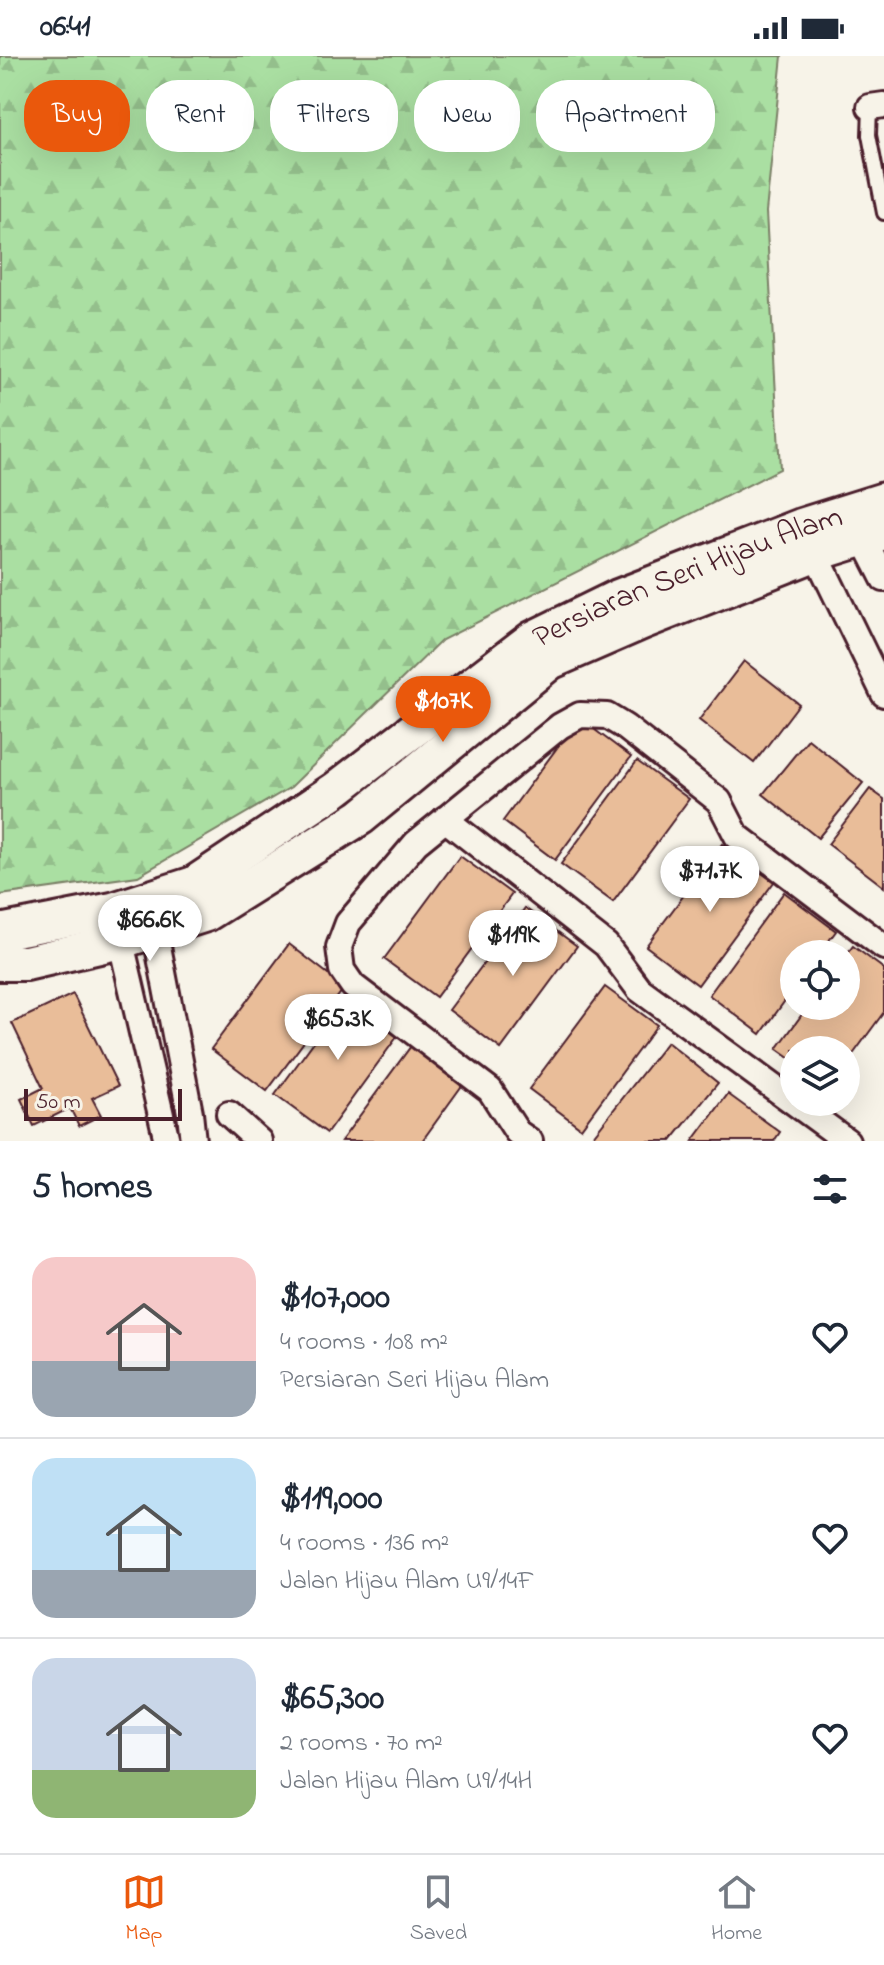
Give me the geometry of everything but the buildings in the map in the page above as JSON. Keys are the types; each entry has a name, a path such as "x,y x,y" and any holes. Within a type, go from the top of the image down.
{"street":[{"name":"Persiaran Seri Hijau Alam","path":"0,963 26,963 117,926 152,916 194,884 335,790 532,639 618,597 809,539 866,526 884,500"},
{"path":"866,526 884,579"},
{"path":"809,539 884,694"},
{"path":"530,1141 517,1132 490,1090 353,986 342,970 339,947 348,923 416,843 560,726 580,715 607,716 625,727 719,801 737,836 884,947"},
{"path":"445,819 606,945 639,989 847,1141"},
{"path":"152,916 193,1141"},
{"name":"Persiaran Seri Hijau Alam","path":"0,932 117,926"},
{"path":"117,926 167,1141"},
{"path":"229,1114 259,1141"}],"lane":[{"path":"877,106 869,135 884,213"}],"green space":[{"path":"0,56 782,56 766,212 780,469 442,640 291,787 138,876 0,895"}]}
